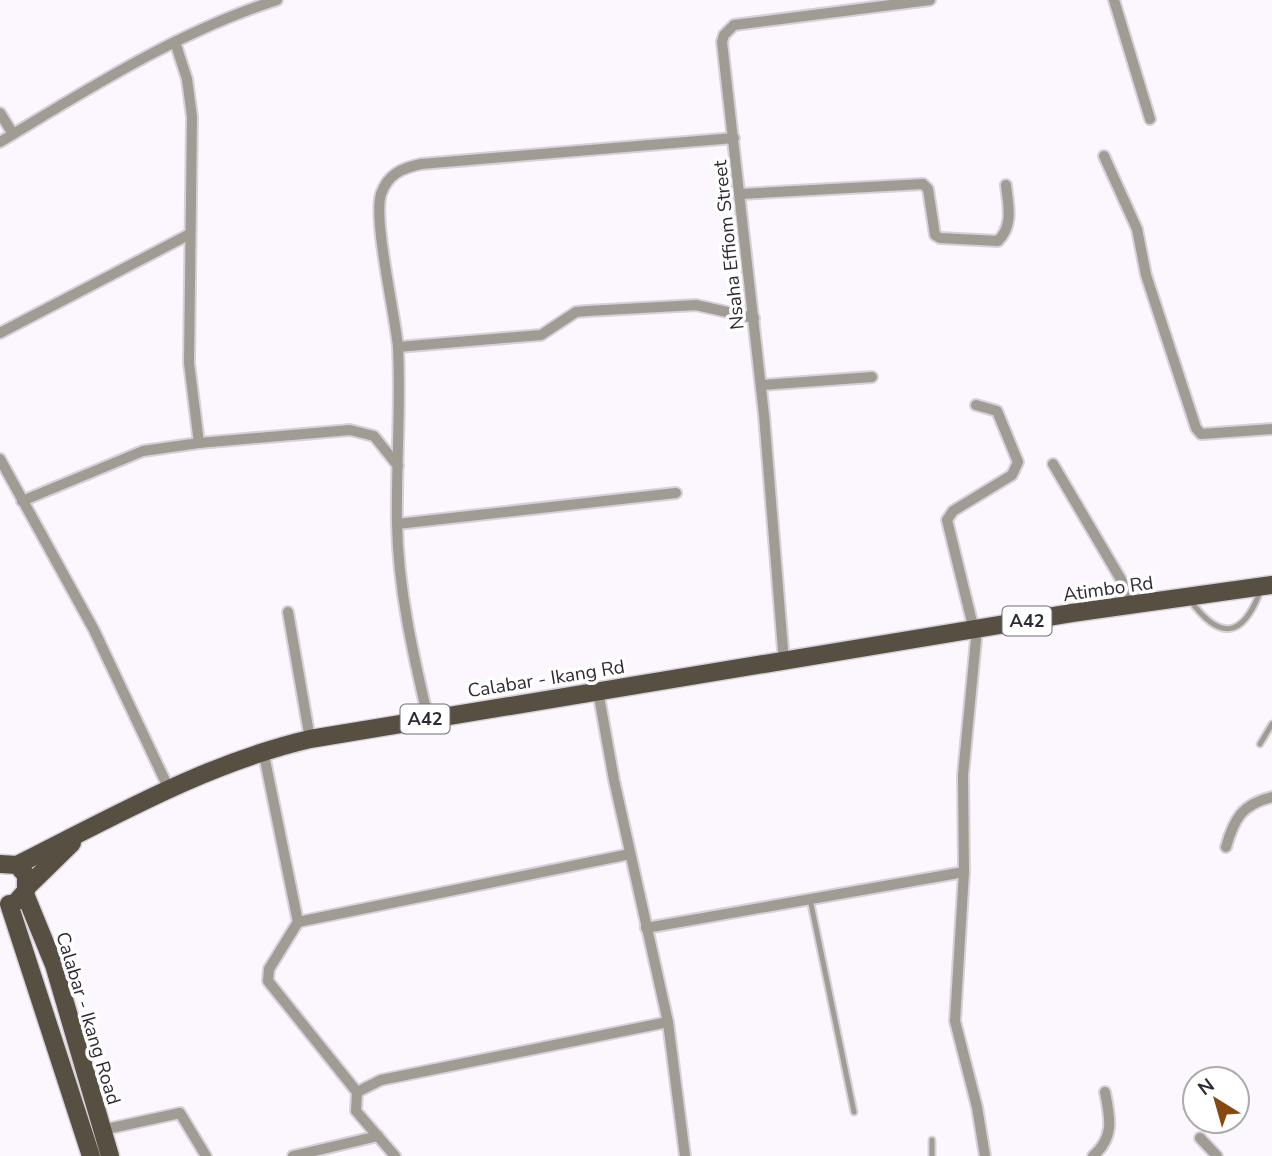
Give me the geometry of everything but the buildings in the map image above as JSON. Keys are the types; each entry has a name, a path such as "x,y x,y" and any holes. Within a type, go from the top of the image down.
{"main road":[{"name":"Atimbo Rd","path":"784,662 1267,586"},
{"name":"Calabar - Ikang Rd","path":"6,860 83,832 168,787 263,750 428,718 784,662"},
{"name":"Calabar - Ikang Rd","path":"26,891 83,832"},
{"name":"A42","path":"4,903 26,891 26,875 6,860"},
{"name":"Calabar - Ikang Road","path":"26,891 54,965 110,1156"},
{"name":"Calabar - Ikang Road","path":"4,903 91,1156"}],"street":[{"path":"0,142 175,42 242,10 277,0"},
{"name":"Nsaha Effiom Street","path":"784,662 761,385 722,42 734,25 930,0"},
{"path":"1114,0 1150,119"},
{"path":"175,42 191,100 189,363 199,443"},
{"path":"0,113 13,134"},
{"path":"428,718 410,638 397,524 398,347 379,207 388,180 400,169 421,164 734,138"},
{"path":"1104,156 1137,229 1146,275 1196,429 1201,434 1272,429"},
{"path":"740,194 923,184 928,189 935,235 940,238 999,240 1006,233 1009,219 1006,185"},
{"path":"0,333 190,234"},
{"path":"398,347 541,335 576,312 587,311 696,305 754,318"},
{"path":"761,385 872,377"},
{"path":"976,405 996,411 1018,462 1012,475 953,511 947,520 976,630 963,775 964,873 955,1021 977,1107 985,1156"},
{"path":"22,501 129,455 199,443 350,430 374,436 398,466"},
{"path":"0,458 94,630 168,787"},
{"path":"1053,464 1136,605"},
{"path":"397,524 676,493"},
{"path":"288,612 310,739"},
{"path":"598,691 630,854 668,1022 685,1156"},
{"path":"263,750 298,922 269,969 268,981 357,1092 356,1111 395,1156"},
{"path":"1226,847 1235,817 1258,800 1272,797"},
{"path":"298,922 630,854"},
{"path":"646,928 964,873"},
{"path":"357,1092 381,1080 668,1022"},
{"path":"1093,1156 1103,1148 1111,1124 1105,1092"},
{"path":"102,1130 180,1113 206,1156"},
{"path":"293,1156 378,1136"},
{"path":"1200,1138 1217,1156"}],"lane":[{"path":"1188,598 1206,622 1224,629 1242,624 1267,586"},
{"path":"1260,744 1272,724"},
{"path":"810,899 854,1112"},
{"path":"932,1140 932,1156"}]}
